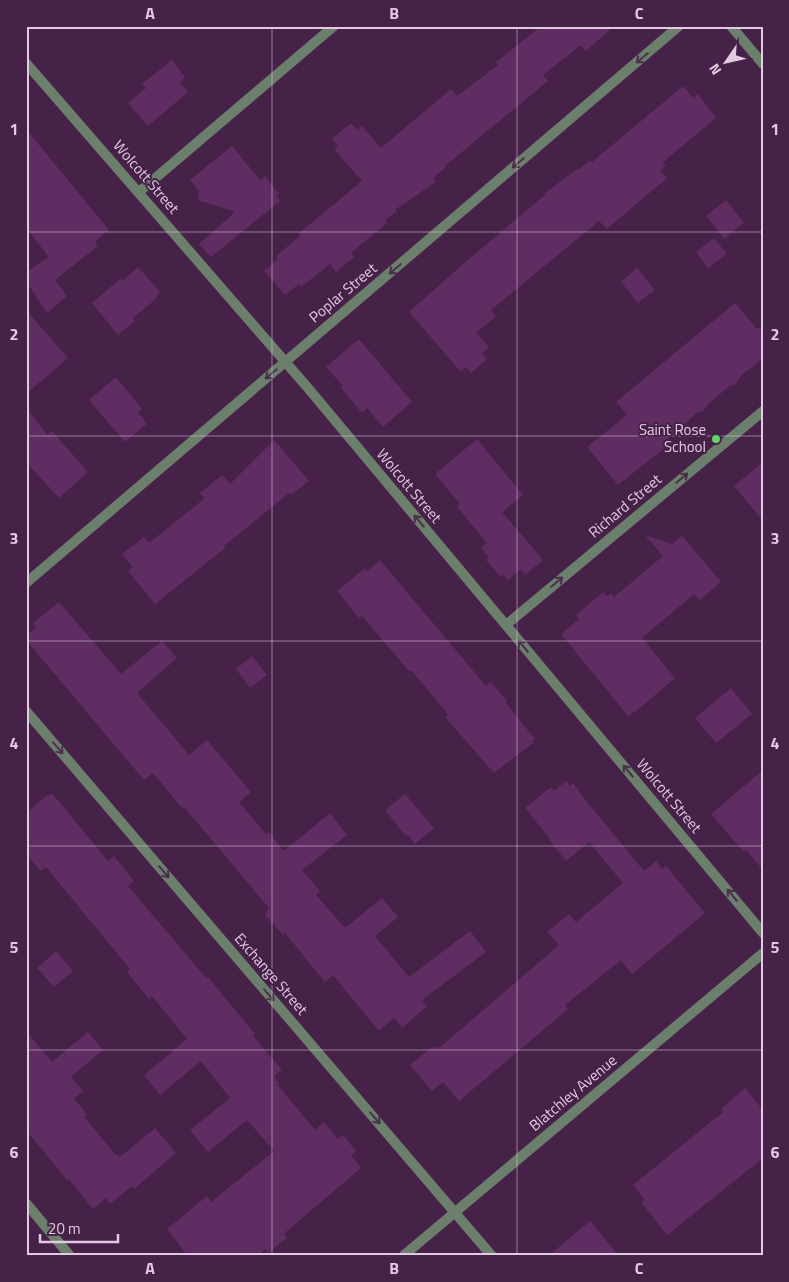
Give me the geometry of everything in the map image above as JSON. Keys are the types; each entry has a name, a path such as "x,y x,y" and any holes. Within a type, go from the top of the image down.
{"street":[{"path":"139,192 334,26"},
{"name":"Poplar Street","path":"26,583 679,26"},
{"path":"731,26 763,64"},
{"name":"Wolcott Street","path":"26,63 286,362 763,933"},
{"name":"Richard Street","path":"506,625 763,411"},
{"name":"Exchange Street","path":"26,711 492,1256"},
{"name":"Blatchley Avenue","path":"403,1256 763,953"},
{"path":"26,1203 70,1256"}],"building":[{"path":"541,26 614,26 586,51 581,45 543,75 548,81 445,166 433,178 436,182 396,209 396,212 385,220 387,223 351,253 354,257 336,272 330,264 301,287 299,284 285,295 264,271 278,259 276,256 300,236 298,234 362,181 334,149 338,146 332,139 351,123 357,130 362,126 381,148 451,89 457,96 498,65 496,62"},
{"path":"172,60 185,77 180,82 188,92 148,126 128,103 146,88 142,84"},
{"path":"683,86 693,98 698,94 716,118 663,162 666,165 660,170 667,178 607,229 599,221 491,310 496,316 476,333 489,347 482,353 487,359 471,373 466,367 461,372 409,312 545,193 590,160 592,162"},
{"path":"26,129 109,230 95,241 98,246 55,280 67,296 47,313 26,281 26,272 49,257 26,228"},
{"path":"232,146 260,180 265,176 279,194 276,196 280,201 211,257 199,244 235,212 198,200 199,191 190,180"},
{"path":"726,200 744,223 724,239 706,216"},
{"path":"714,238 727,254 708,268 696,252"},
{"path":"138,267 160,292 156,296 157,298 133,318 135,321 118,335 92,303 121,278 123,280"},
{"path":"637,268 655,290 638,303 621,282"},
{"path":"735,303 756,328 763,329 763,358 741,376 735,385 731,385 709,403 702,412 698,412 668,439 671,443 618,485 587,447 627,415 616,402"},
{"path":"26,310 68,358 26,394"},
{"path":"359,339 412,402 383,427 367,408 362,413 341,388 343,386 326,367"},
{"path":"116,377 142,409 138,412 147,424 125,442 89,400"},
{"path":"26,407 47,435 52,431 88,472 59,498 26,462"},
{"path":"477,439 523,495 502,512 543,560 525,575 521,569 508,580 503,574 501,577 486,560 489,557 481,548 487,543 457,507 460,504 435,474"},
{"path":"274,440 309,481 291,495 289,493 224,546 225,548 155,604 128,571 133,567 122,554 144,537 149,543 205,498 200,493 222,475 230,484"},
{"path":"763,462 763,521 734,486"},
{"path":"645,535 672,544 682,536 721,582 700,600 694,594 642,638 675,678 628,716 561,634 579,619 576,615 603,592 607,596 611,593 614,597 663,556"},
{"path":"380,560 486,686 491,682 535,739 532,741 533,743 494,773 445,717 448,714 411,670 409,671 362,616 359,618 337,591 365,568 367,571"},
{"path":"59,602 121,674 162,641 177,658 137,693 189,755 207,740 251,792 239,802 266,834 269,832 284,851 330,813 347,835 302,870 320,891 316,895 345,928 382,898 398,917 375,936 409,977 470,931 486,952 422,1000 427,1006 402,1028 394,1018 379,1031 333,975 325,982 285,933 283,935 265,915 269,908 184,807 182,808 153,773 144,780 26,640 26,636 36,627 33,623"},
{"path":"252,656 267,675 250,688 236,669"},
{"path":"731,688 752,714 716,743 695,718"},
{"path":"763,770 763,870 746,850 744,852 711,814"},
{"path":"566,781 570,786 573,783 644,871 656,861 662,869 666,866 705,913 632,974 621,960 565,1005 568,1009 459,1101 443,1082 432,1091 410,1065 432,1047 439,1048 559,945 547,932 569,914 576,922 623,883 589,842 566,861 525,808 551,787 554,791"},
{"path":"52,793 108,861 114,856 134,881 128,886 255,1034 253,1036 282,1070 274,1077 279,1083 277,1084 315,1130 324,1122 338,1139 343,1135 356,1151 351,1155 361,1168 288,1230 284,1234 287,1238 268,1253 265,1249 258,1256 188,1256 167,1229 207,1196 211,1202 274,1151 247,1120 208,1152 190,1130 230,1098 201,1061 160,1095 144,1075 187,1039 152,996 149,999 127,972 130,969 46,867 41,871 26,854 26,813"},
{"path":"405,794 434,828 415,844 385,810"},
{"path":"56,951 73,971 54,987 37,968"},
{"path":"26,1031 52,1062 88,1032 103,1050 71,1077 83,1091 74,1099 87,1114 84,1117 116,1155 120,1157 155,1128 176,1153 134,1189 132,1186 110,1204 106,1198 93,1209 26,1130"},
{"path":"745,1088 763,1110 763,1158 667,1235 641,1202 644,1199 633,1185 723,1112 721,1109"},
{"path":"590,1221 619,1256 548,1256"}],"place":[{"name":"Saint Rose School","path":"716,439"}]}
